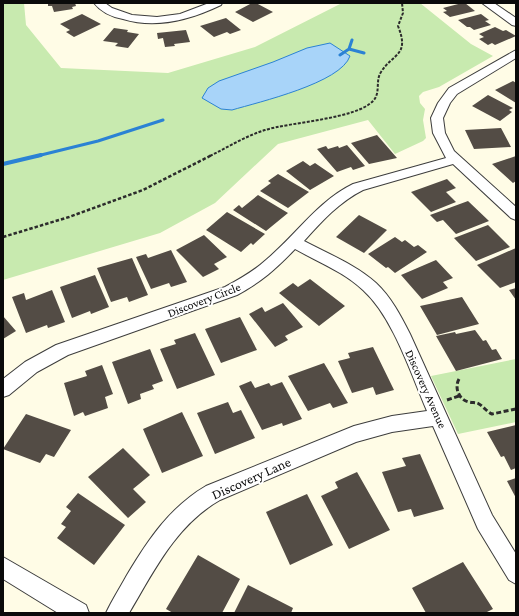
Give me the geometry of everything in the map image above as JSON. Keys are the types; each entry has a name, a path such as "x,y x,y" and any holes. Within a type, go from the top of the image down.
{"street":[{"path":"99,3 106,9 122,15 151,19 187,15 217,3"},
{"path":"487,3 516,22"},
{"path":"513,208 454,160 445,148 438,127 437,118 449,95 458,87 516,53"},
{"name":"Discovery Circle","path":"3,390 29,368 44,358 62,350 231,291 252,280 272,264 333,202 351,190 454,160"},
{"name":"Discovery Avenue","path":"294,242 351,273 377,294 389,311 440,409 485,522 516,573"},
{"name":"Discovery Lane","path":"117,613 163,539 178,520 193,505 213,493 354,434 440,409"},
{"path":"3,567 78,613"}],"path":[{"path":"3,237 55,222 137,192 197,161 265,130 345,114 365,107 373,101 377,95 380,73 397,56 401,49 402,36 398,26 403,13 402,3"},
{"path":"459,379 456,386 459,396 469,402 478,404 486,411 495,414 504,413 509,409 516,408"},
{"path":"440,409 459,396"}],"green space":[{"path":"3,3 24,3 26,25 61,68 168,73 255,47 342,3 420,3 471,44 493,56 439,87 423,92 419,96 420,103 425,109 423,120 426,138 423,141 395,154 368,120 278,144 215,203 160,233 3,280"},
{"path":"516,359 516,422 458,434 431,376"}],"water":[{"path":"330,43 350,56 343,66 332,75 316,83 279,97 232,110 221,109 202,98 208,88 219,81 307,48"}],"building":[{"path":"48,3 75,3 76,6 72,7 73,9 54,12 52,6 48,6"},
{"path":"252,3 256,3 273,12 253,22 235,12"},
{"path":"465,3 475,11 450,17 443,12 447,11 443,8"},
{"path":"82,14 101,24 74,37 66,32 70,30 60,24"},
{"path":"481,14 489,20 485,21 491,25 474,30 458,20"},
{"path":"226,18 241,30 230,34 227,32 214,37 200,26"},
{"path":"495,27 503,31 506,30 516,36 495,45 492,43 488,45 479,39 484,37 479,34"},
{"path":"114,28 128,30 127,32 139,34 128,48 115,46 118,43 103,41"},
{"path":"186,30 190,42 165,47 163,38 158,39 157,33"},
{"path":"513,81 516,83 516,103 495,90"},
{"path":"488,95 513,108 509,110 512,112 500,121 472,106"},
{"path":"501,128 511,147 474,149 465,130"},
{"path":"377,135 397,158 369,164 351,143"},
{"path":"347,145 365,166 353,170 351,167 337,172 317,149 326,146 328,149 338,146 339,148"},
{"path":"516,156 516,181 513,183 492,164"},
{"path":"303,161 310,166 315,163 334,176 310,190 286,171"},
{"path":"278,174 309,192 288,208 260,191 271,183 268,181"},
{"path":"447,179 456,188 446,192 456,202 431,212 411,192"},
{"path":"258,195 288,213 266,231 233,210 239,205 242,208"},
{"path":"468,201 489,221 456,234 443,220 437,222 430,215"},
{"path":"227,212 265,234 253,245 251,243 241,252 206,230"},
{"path":"359,215 387,230 364,253 336,237"},
{"path":"488,225 510,247 476,261 454,238"},
{"path":"204,235 227,257 214,264 219,269 203,277 176,250"},
{"path":"395,237 402,242 405,240 414,247 418,245 427,252 395,273 368,254"},
{"path":"516,248 516,282 500,288 477,265"},
{"path":"171,250 187,282 171,287 169,283 151,289 136,257 146,254 148,258"},
{"path":"132,258 148,295 129,302 127,297 111,302 97,268"},
{"path":"436,260 453,278 443,282 448,288 422,299 401,275"},
{"path":"95,275 109,307 91,314 90,311 72,318 60,287"},
{"path":"310,279 345,306 319,326 279,293 293,283 298,287"},
{"path":"516,288 516,300 509,290"},
{"path":"52,290 65,322 48,328 47,325 26,333 12,297 24,293 26,300"},
{"path":"462,297 479,324 437,335 420,306"},
{"path":"283,303 303,327 285,336 288,340 275,347 249,314 262,307 265,312"},
{"path":"3,316 16,331 3,339"},
{"path":"240,317 257,350 221,363 205,329"},
{"path":"475,330 483,341 486,340 492,350 496,349 502,359 456,371 436,336"},
{"path":"195,333 215,375 177,389 160,349 176,344 174,340"},
{"path":"373,347 394,390 376,395 373,387 352,393 338,361 350,358 348,353"},
{"path":"150,349 163,381 152,385 154,389 140,394 141,399 128,404 112,362"},
{"path":"324,363 348,403 333,408 330,403 308,411 288,376"},
{"path":"102,365 113,394 105,397 108,408 85,416 83,412 74,416 64,383 87,376 85,371"},
{"path":"251,381 255,388 269,383 271,386 282,382 302,419 283,426 282,423 262,430 239,386"},
{"path":"228,402 233,413 241,410 255,438 215,454 197,413"},
{"path":"182,412 203,456 162,473 143,429"},
{"path":"26,414 71,430 54,457 46,454 40,463 3,449"},
{"path":"516,425 516,468 511,470 504,456 501,457 487,432"},
{"path":"123,448 150,475 133,489 146,502 128,518 88,477"},
{"path":"420,454 444,509 414,517 411,509 398,512 382,472 406,466 402,458"},
{"path":"357,472 390,530 349,549 321,496 338,488 335,482"},
{"path":"516,478 516,498 507,481"},
{"path":"78,493 125,525 94,565 57,538 66,527 61,524 71,511 66,507"},
{"path":"307,494 333,545 290,565 266,512"},
{"path":"198,555 240,579 222,613 173,613 166,609"},
{"path":"463,562 493,609 485,613 426,613 412,588"},
{"path":"248,585 293,608 291,613 234,613"}],"waterway":[{"path":"349,49 352,40"},
{"path":"340,55 349,49"},
{"path":"349,49 364,53"},
{"path":"37,156 98,141 163,120"},
{"path":"3,164 41,155"}]}
